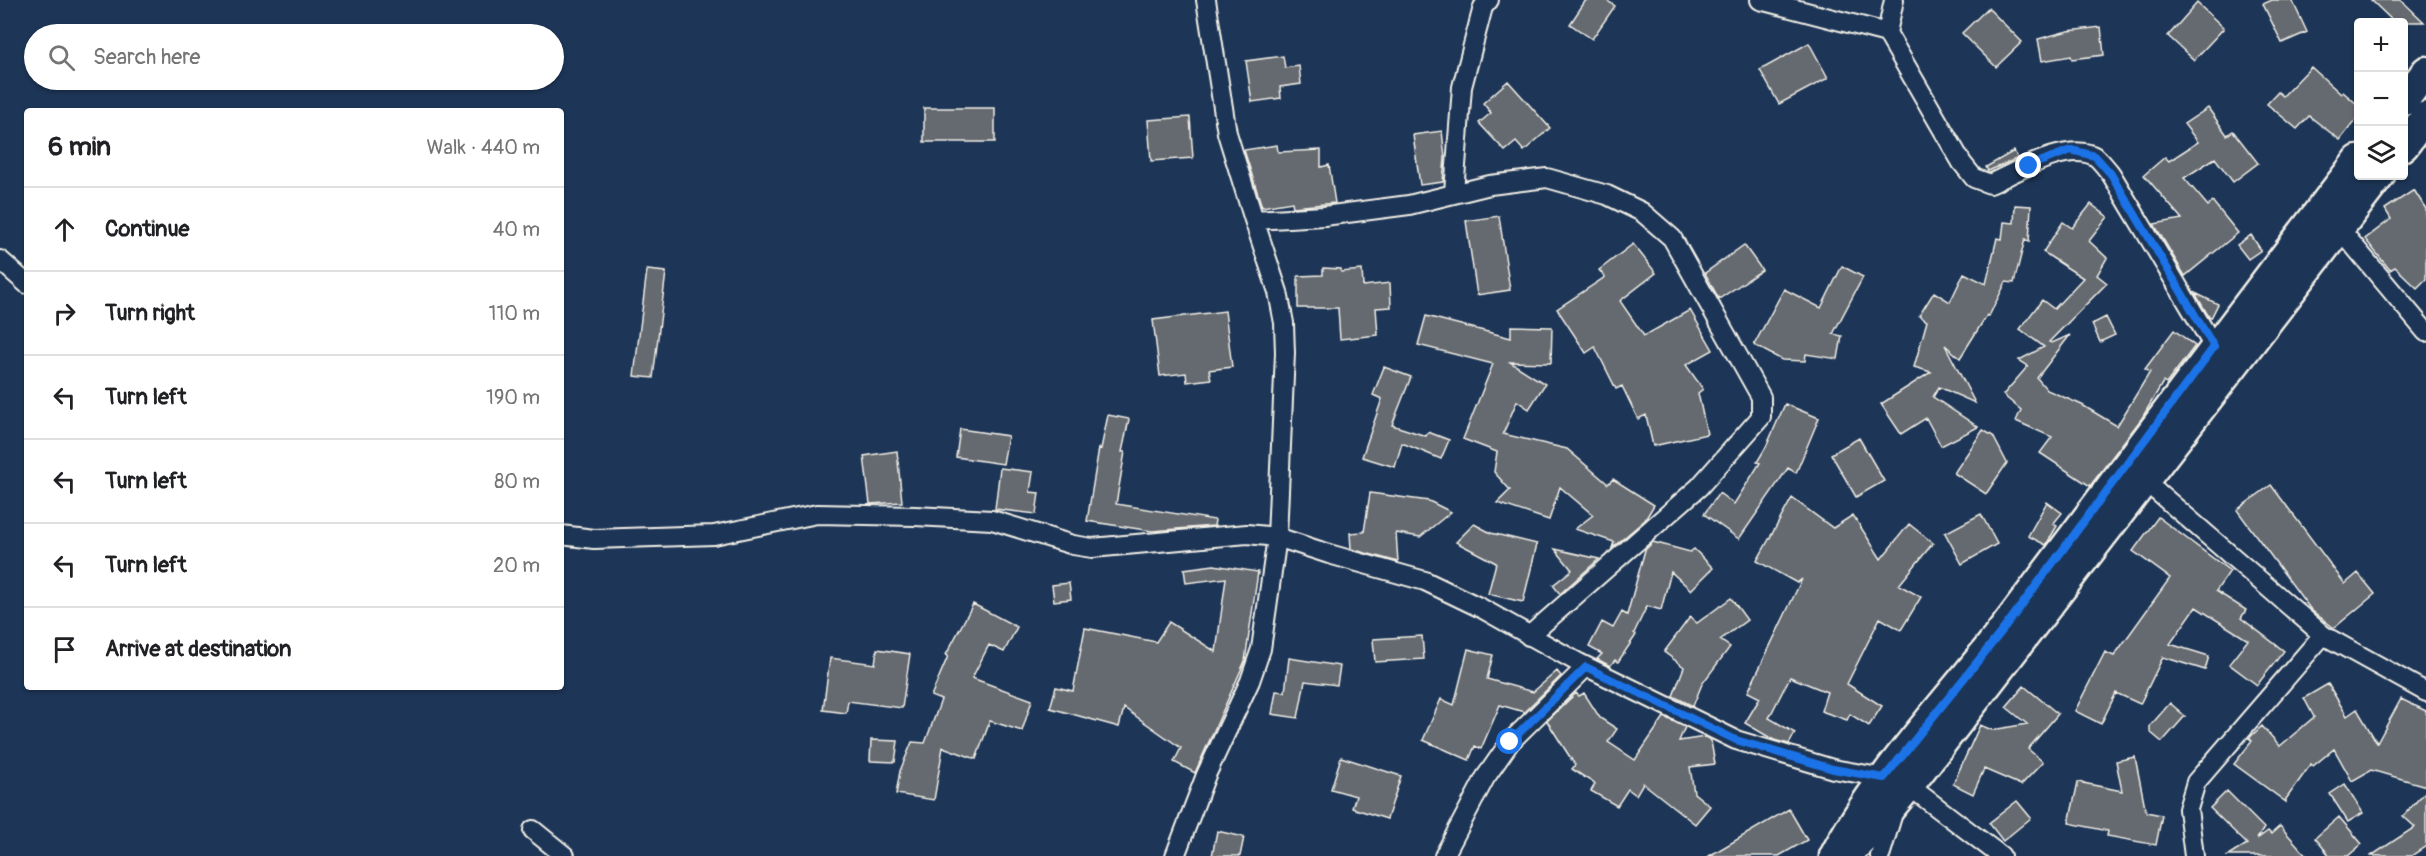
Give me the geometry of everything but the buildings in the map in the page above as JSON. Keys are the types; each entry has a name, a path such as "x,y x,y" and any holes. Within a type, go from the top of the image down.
{"main road":[{"path":"2408,94 2426,71"},
{"path":"2408,139 2426,116"},
{"path":"1846,856 1875,827 1897,787 2006,626 2214,347 2354,165"},
{"path":"1833,856 1847,830 1897,787 2145,481 2377,180"}],"street":[{"path":"1175,856 1206,775 1250,681 1257,660 1277,537 1285,353 1284,322 1278,292 1227,133 1206,0"},
{"path":"1454,192 1462,87 1483,7 1489,0"},
{"path":"1760,0 1887,33"},
{"path":"1894,0 1887,33 1962,163 1974,177 1990,184 2071,150 2095,156 2111,174 2214,347"},
{"path":"1254,220 1324,216 1409,205 1454,192 1547,178 1607,195 1642,213 1672,238 1761,397 1761,417 1699,487 1528,636"},
{"path":"2339,228 2426,332"},
{"path":"0,260 24,281"},
{"path":"2145,481 2323,635 2426,692"},
{"path":"564,535 594,539 714,535 818,514 992,520 1073,545 1092,548 1247,534 1277,537 1425,581 1481,608 1586,667 1736,740 1897,787 2001,856"},
{"path":"2194,856 2188,809 2196,782 2323,635"},
{"path":"1444,856 1485,778 1510,742 1586,667"},
{"path":"1880,856 1897,787"},
{"path":"533,830 566,856"}],"route":[{"path":"1510,742 1586,667 1736,740 1833,769 1884,778 2006,626 2214,347 2111,174 2095,156 2071,150 2029,166"}]}
